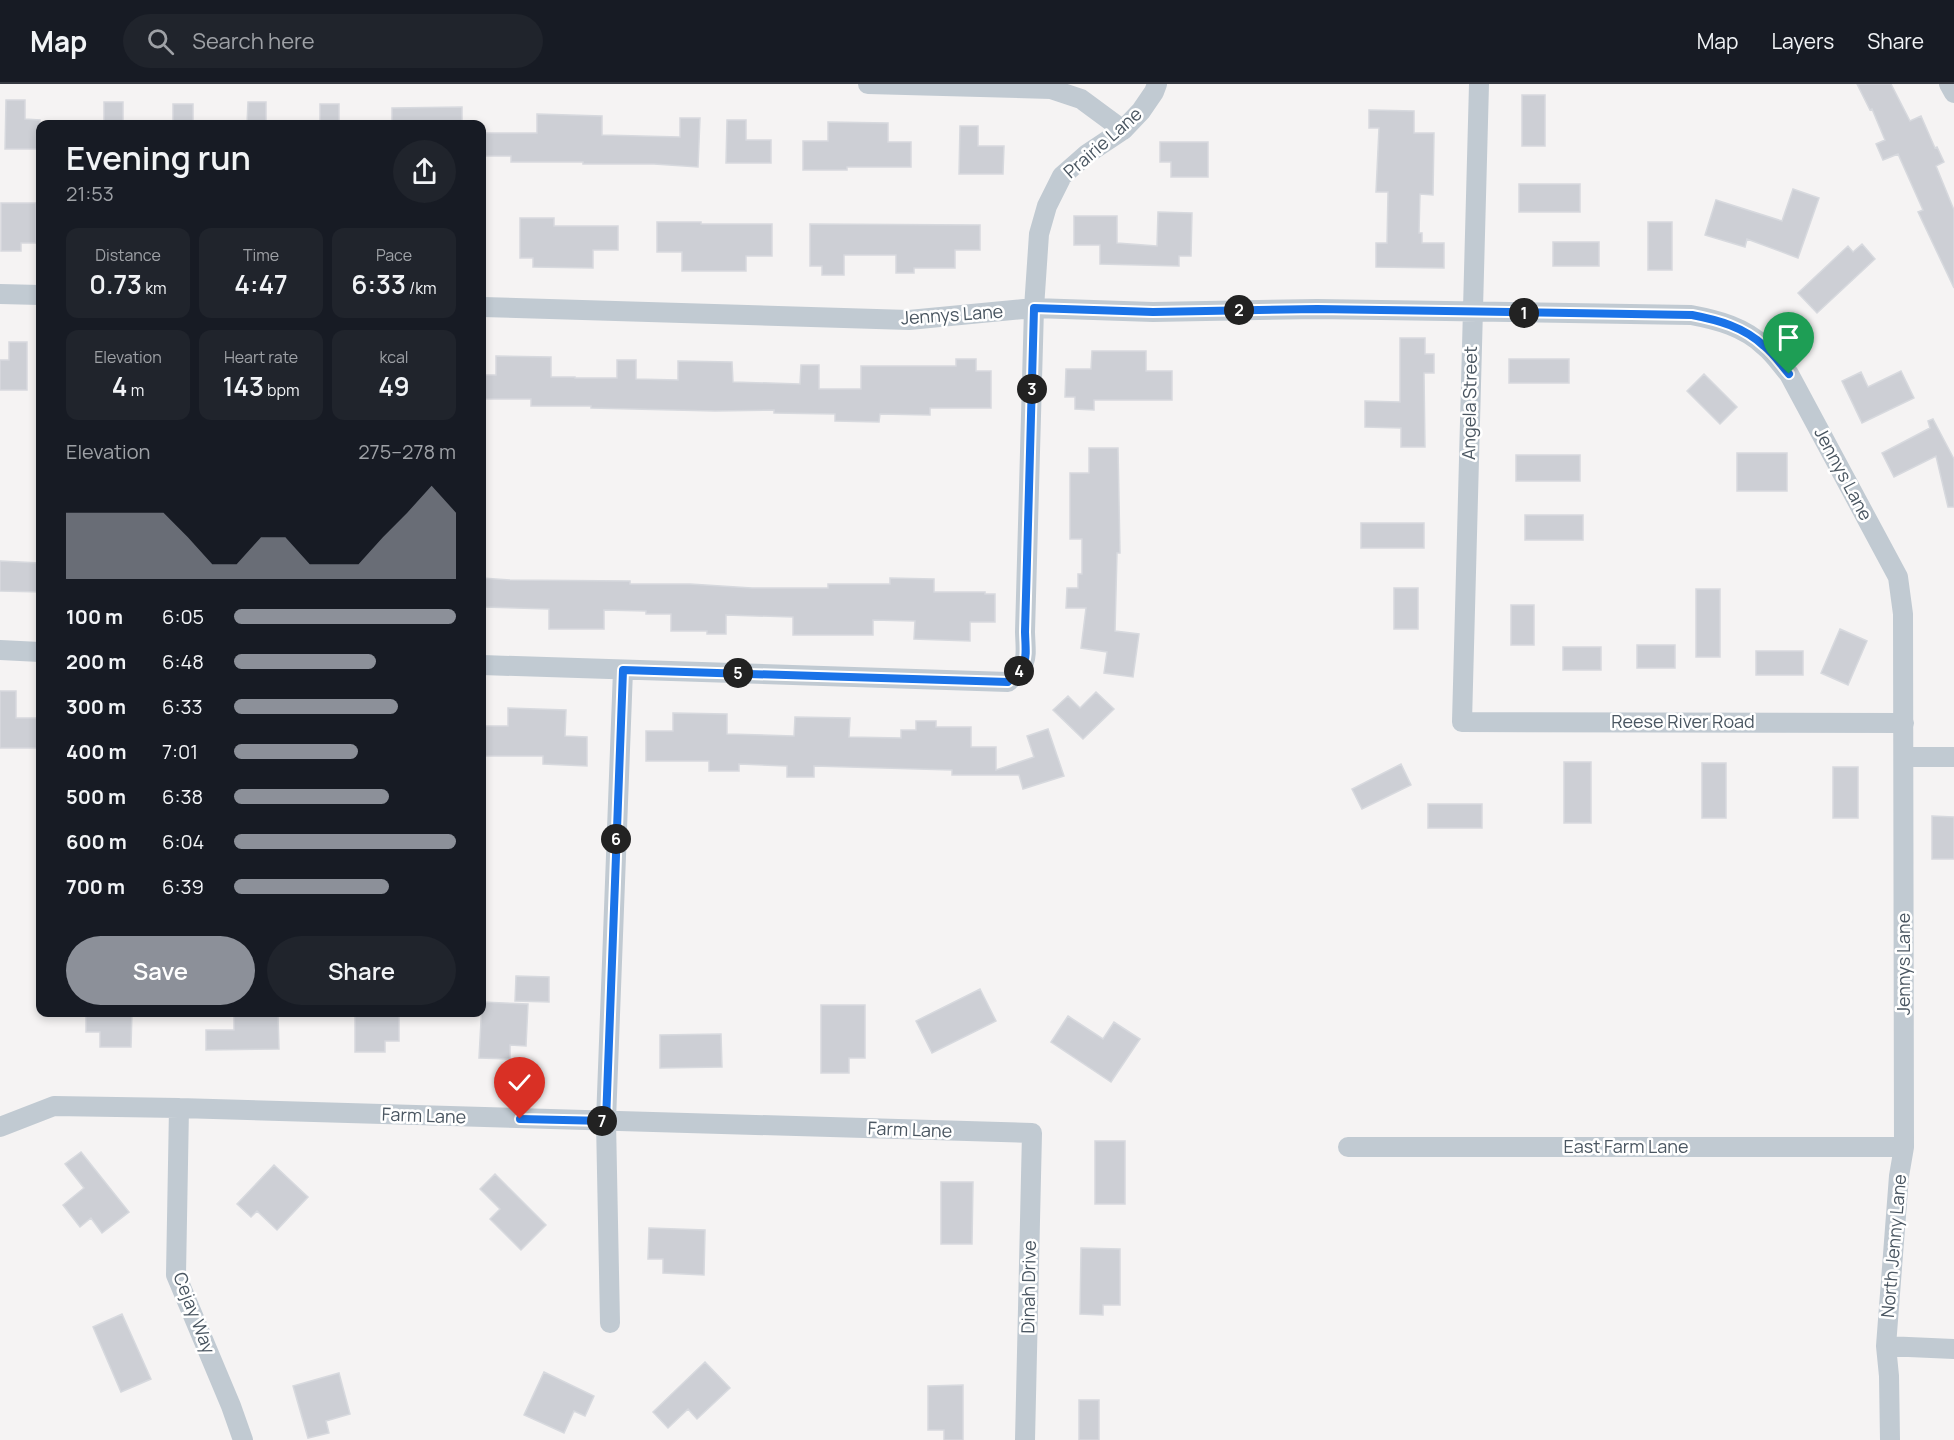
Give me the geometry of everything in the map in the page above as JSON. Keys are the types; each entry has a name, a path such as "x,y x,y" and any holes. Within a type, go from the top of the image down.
{"street":[{"path":"868,84 1051,89 1080,99 1123,130"},
{"name":"Prairie Lane","path":"623,670 1008,682 1023,667 1026,657 1034,308 1039,234 1047,206 1062,176 1087,154 1123,130 1141,111 1157,84"},
{"name":"Angela Street","path":"1462,722 1479,84"},
{"path":"1949,84 1954,93"},
{"path":"0,294 36,295"},
{"name":"Jennys Lane","path":"486,308 909,320 1034,308 1153,312 1317,309 1692,315 1717,320 1742,330 1765,346 1789,374 1898,577 1903,614 1904,1146"},
{"path":"0,650 36,652"},
{"path":"486,665 623,670 606,1121 610,1323"},
{"name":"Reese River Road","path":"1462,722 1904,723"},
{"path":"1904,757 1954,757"},
{"name":"Farm Lane","path":"0,1127 54,1106 1032,1133"},
{"name":"Cejay Way","path":"178,1108 176,1275 243,1440"},
{"name":"Dinah Drive","path":"1025,1440 1032,1133"},
{"name":"East Farm Lane","path":"1348,1146 1904,1146"},
{"name":"North Jenny Lane","path":"1890,1440 1886,1346 1899,1176 1904,1146"},
{"path":"1886,1346 1954,1349"}],"building":[{"path":"1857,84 1891,84 1910,121 1921,116 1935,148 1937,147 1944,162 1936,166 1954,210 1954,288 1918,212 1923,210 1898,154 1883,160 1876,144 1885,140 1872,109 1870,110"},
{"path":"1522,95 1545,95 1545,146 1522,146"},
{"path":"6,100 25,100 25,119 40,120 36,120 36,149 5,149"},
{"path":"104,102 123,102 123,120 104,120"},
{"path":"248,102 266,102 266,120 247,120"},
{"path":"173,104 193,104 193,120 173,120"},
{"path":"320,104 339,104 339,120 320,120"},
{"path":"462,107 462,120 392,120 392,108"},
{"path":"1369,110 1414,111 1414,133 1434,133 1433,195 1420,194 1419,233 1422,233 1422,243 1444,243 1444,268 1376,267 1376,243 1387,243 1388,192 1376,192 1379,128 1369,128"},
{"path":"537,114 602,116 602,135 680,137 680,118 700,118 698,167 654,164 583,164 583,162 511,162 511,156 486,156 486,133 537,133"},
{"path":"727,120 746,120 746,140 771,140 771,163 726,163"},
{"path":"828,122 888,123 888,142 911,142 911,167 803,170 803,141 828,141"},
{"path":"960,126 978,126 978,146 1004,146 1003,174 959,174"},
{"path":"1160,142 1208,142 1208,177 1171,177 1171,162 1160,162"},
{"path":"1519,184 1580,184 1580,212 1519,212"},
{"path":"1793,189 1819,198 1798,258 1747,239 1745,247 1705,235 1716,200 1782,221"},
{"path":"1,203 36,203 36,243 21,243 21,251 1,251"},
{"path":"1158,212 1192,213 1191,256 1179,256 1179,266 1100,264 1100,245 1074,245 1074,216 1117,216 1117,243 1157,246"},
{"path":"520,218 554,218 554,226 618,226 618,250 593,250 593,268 533,267 533,258 520,258"},
{"path":"657,222 772,224 772,256 746,256 746,271 682,271 682,252 657,252"},
{"path":"1648,222 1672,222 1672,270 1648,270"},
{"path":"810,224 980,225 980,250 955,250 955,268 914,268 914,273 896,273 896,255 844,255 844,275 822,275 822,266 810,266"},
{"path":"1553,242 1599,242 1599,266 1553,266"},
{"path":"1862,244 1875,259 1817,313 1798,293 1848,246 1853,252"},
{"path":"1400,338 1425,338 1425,354 1434,354 1434,373 1424,373 1425,447 1401,447 1401,428 1365,427 1365,401 1400,402"},
{"path":"9,342 27,342 27,390 0,390 0,360 9,360"},
{"path":"1092,351 1146,351 1146,371 1172,371 1172,400 1094,400 1094,410 1075,409 1075,397 1065,397 1066,369 1091,369"},
{"path":"496,356 551,357 551,377 575,378 617,378 617,360 636,360 636,379 678,380 678,361 732,362 733,382 800,384 801,365 819,365 819,389 861,389 861,366 956,366 956,359 976,359 976,371 991,371 991,408 930,408 930,415 880,414 879,422 835,421 835,414 774,413 774,410 715,411 531,406 531,399 486,399 486,375 496,375"},
{"path":"1509,359 1569,359 1569,383 1509,383"},
{"path":"1901,371 1914,398 1862,423 1842,381 1861,372 1868,387"},
{"path":"1704,374 1737,407 1720,424 1687,391"},
{"path":"1933,419 1954,459 1954,507 1948,507 1936,456 1894,477 1882,453 1930,428 1928,421"},
{"path":"1089,448 1118,448 1120,553 1117,553 1115,631 1139,634 1133,677 1104,673 1107,652 1081,648 1086,608 1066,608 1067,588 1078,588 1078,574 1082,574 1082,539 1070,539 1070,473 1089,473"},
{"path":"1737,453 1787,453 1787,491 1737,491"},
{"path":"1516,455 1580,455 1580,481 1516,481"},
{"path":"1525,515 1583,515 1583,540 1525,540"},
{"path":"1361,523 1424,523 1424,548 1361,548"},
{"path":"0,561 36,563 36,592 0,591"},
{"path":"486,578 630,581 630,584 690,584 752,588 828,588 828,584 890,584 890,578 934,579 934,592 995,594 995,622 970,622 970,641 914,639 915,621 873,620 873,635 793,635 793,617 726,615 726,634 707,634 707,631 671,631 671,614 646,614 646,611 604,610 604,629 549,629 549,609 486,607"},
{"path":"1394,588 1418,588 1418,629 1394,629"},
{"path":"1696,589 1720,589 1720,657 1696,657"},
{"path":"1511,605 1534,605 1534,645 1511,645"},
{"path":"1840,629 1867,641 1848,685 1821,673"},
{"path":"1637,645 1675,645 1675,668 1637,668"},
{"path":"1563,647 1601,647 1601,670 1563,670"},
{"path":"1756,651 1803,651 1803,675 1756,675"},
{"path":"0,691 16,691 16,718 36,718 36,748 0,748"},
{"path":"1096,692 1114,709 1083,739 1053,710 1068,696 1080,708"},
{"path":"508,708 566,710 565,736 587,737 587,766 543,764 543,756 486,756 486,726 508,726"},
{"path":"673,713 727,714 727,734 794,736 795,717 850,718 849,737 901,738 901,730 916,730 916,721 936,721 936,727 971,727 971,747 996,747 996,770 1034,757 1027,736 1048,729 1064,776 1023,789 1019,775 952,775 952,770 814,766 814,777 787,777 787,766 739,764 739,771 709,771 709,761 646,761 646,731 673,731"},
{"path":"1564,762 1591,762 1591,823 1564,823"},
{"path":"1702,763 1726,763 1726,818 1702,818"},
{"path":"1401,764 1411,785 1362,809 1352,789"},
{"path":"1833,767 1858,767 1858,818 1833,818"},
{"path":"1428,804 1482,804 1482,828 1428,828"},
{"path":"1932,816 1954,817 1954,859 1932,859"},
{"path":"516,976 549,977 549,1002 515,1001"},
{"path":"980,989 996,1021 932,1053 916,1021"},
{"path":"486,1002 528,1004 526,1046 510,1045 510,1059 479,1058 481,1017 486,1017"},
{"path":"821,1005 865,1005 865,1058 849,1058 849,1073 821,1073"},
{"path":"1068,1016 1103,1039 1114,1022 1140,1039 1111,1082 1051,1042"},
{"path":"86,1017 132,1017 131,1047 100,1047 100,1032 86,1032"},
{"path":"234,1017 278,1017 279,1049 206,1050 206,1030 234,1030"},
{"path":"355,1017 399,1017 399,1041 385,1041 385,1052 355,1052"},
{"path":"721,1034 722,1067 660,1068 660,1035"},
{"path":"1095,1141 1125,1141 1125,1204 1095,1204"},
{"path":"81,1152 129,1212 102,1233 91,1218 80,1227 63,1205 84,1188 65,1164"},
{"path":"274,1165 308,1197 277,1230 257,1211 251,1217 237,1204"},
{"path":"495,1174 546,1225 521,1250 490,1219 500,1209 480,1189"},
{"path":"941,1182 973,1182 972,1244 941,1244"},
{"path":"649,1228 705,1230 704,1275 663,1273 663,1259 648,1259"},
{"path":"1081,1248 1120,1249 1120,1305 1103,1305 1103,1315 1080,1314"},
{"path":"122,1314 151,1379 121,1392 93,1327"},
{"path":"705,1362 730,1388 697,1419 688,1409 668,1428 653,1412"},
{"path":"544,1372 594,1396 585,1416 574,1411 564,1433 524,1415"},
{"path":"339,1373 350,1414 326,1421 329,1433 308,1438 293,1386"},
{"path":"963,1385 963,1440 944,1440 944,1430 928,1430 928,1386"},
{"path":"1079,1400 1099,1400 1099,1440 1079,1440"}],"route":[{"path":"520,1119 606,1121 623,670 1008,682 1023,667 1026,657 1034,308 1153,312 1317,309 1692,315 1717,320 1742,330 1765,346 1789,374"}]}
